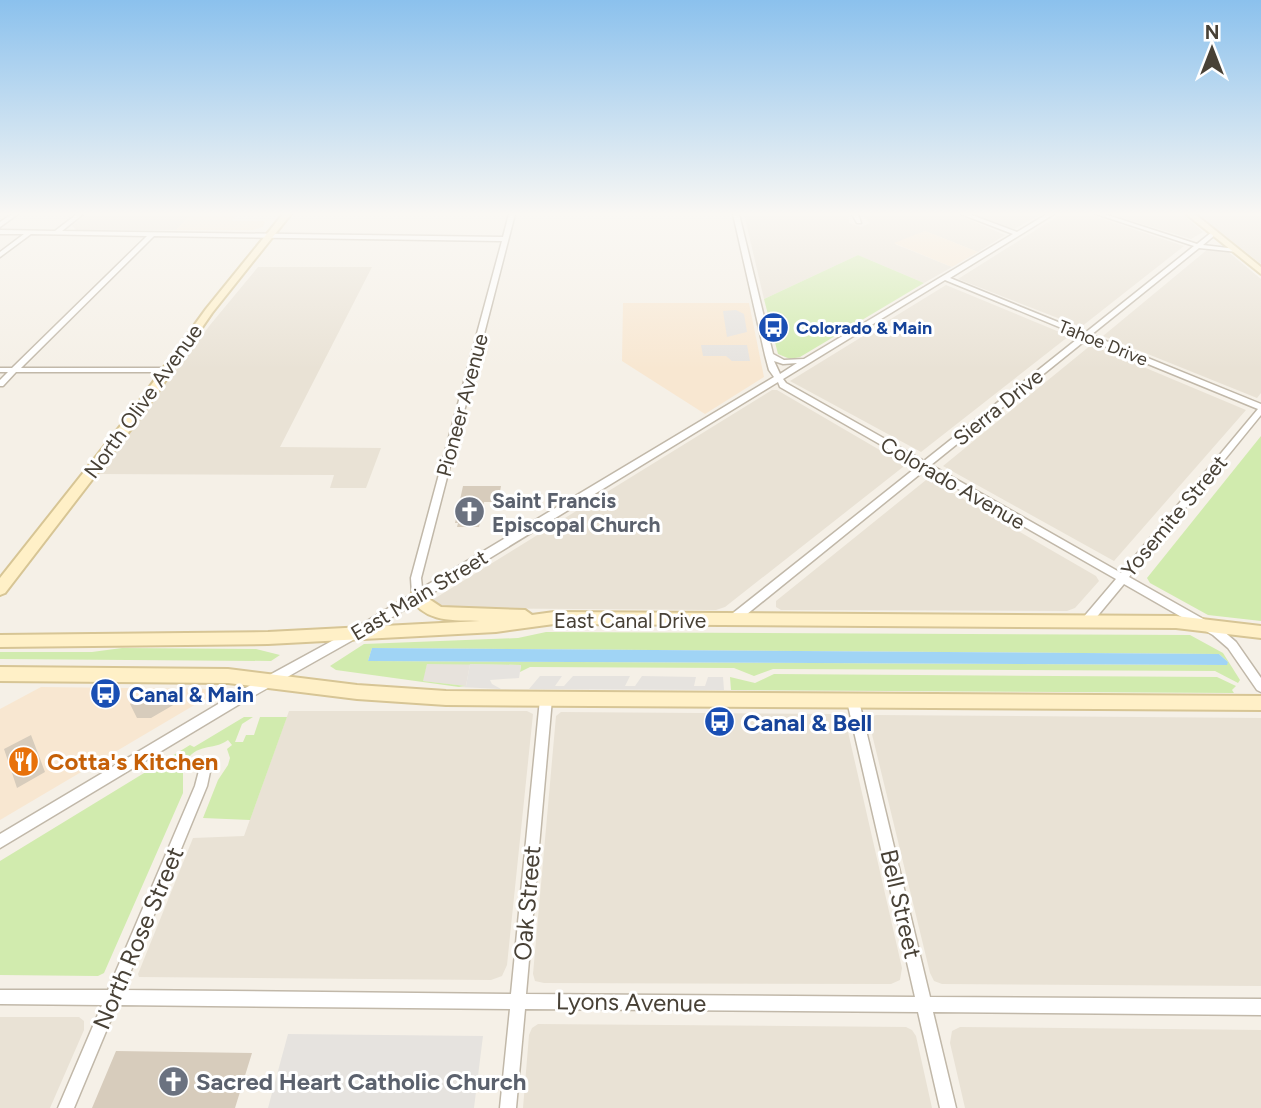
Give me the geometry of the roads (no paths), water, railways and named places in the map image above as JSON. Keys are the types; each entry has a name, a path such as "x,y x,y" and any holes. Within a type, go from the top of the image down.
{"main road":[{"name":"North Olive Avenue","path":"0,589 59,515 169,370 209,311 246,266"},
{"path":"416,597 439,613 554,618"},
{"name":"East Canal Drive","path":"0,641 268,638 496,626 554,618 1086,622 1204,625 1261,632"},
{"path":"0,674 228,676 407,696 1261,704"}],"street":[{"path":"0,384 120,266"},
{"name":"Pioneer Avenue","path":"416,597 416,578 499,266"},
{"path":"748,266 777,379"},
{"name":"East Main Street","path":"0,841 270,681 356,634 965,266"},
{"name":"Sierra Drive","path":"732,620 1173,266"},
{"name":"Tahoe Drive","path":"945,278 1261,409"},
{"path":"769,355 787,362 809,359"},
{"path":"0,370 169,370"},
{"name":"Colorado Avenue","path":"777,379 783,385 1204,625 1232,645 1261,687"},
{"name":"Yosemite Street","path":"1086,622 1261,409"},
{"name":"Oak Street","path":"508,1108 546,699"},
{"name":"Bell Street","path":"853,701 948,1108"},
{"name":"North Rose Street","path":"66,1108 201,786 205,766"},
{"name":"Lyons Avenue","path":"0,997 1261,1007"}],"water":[{"path":"372,648 1219,654 1228,662 1227,665 368,661"}],"place":[{"name":"Colorado & Main","path":"773,328"},
{"name":"Saint Francis Episcopal Church","path":"469,512"},
{"name":"Canal & Main","path":"106,694"},
{"name":"Canal & Bell","path":"720,722"},
{"name":"Cotta's Kitchen","path":"24,761"},
{"name":"Sacred Heart Catholic Church","path":"173,1081"}]}
